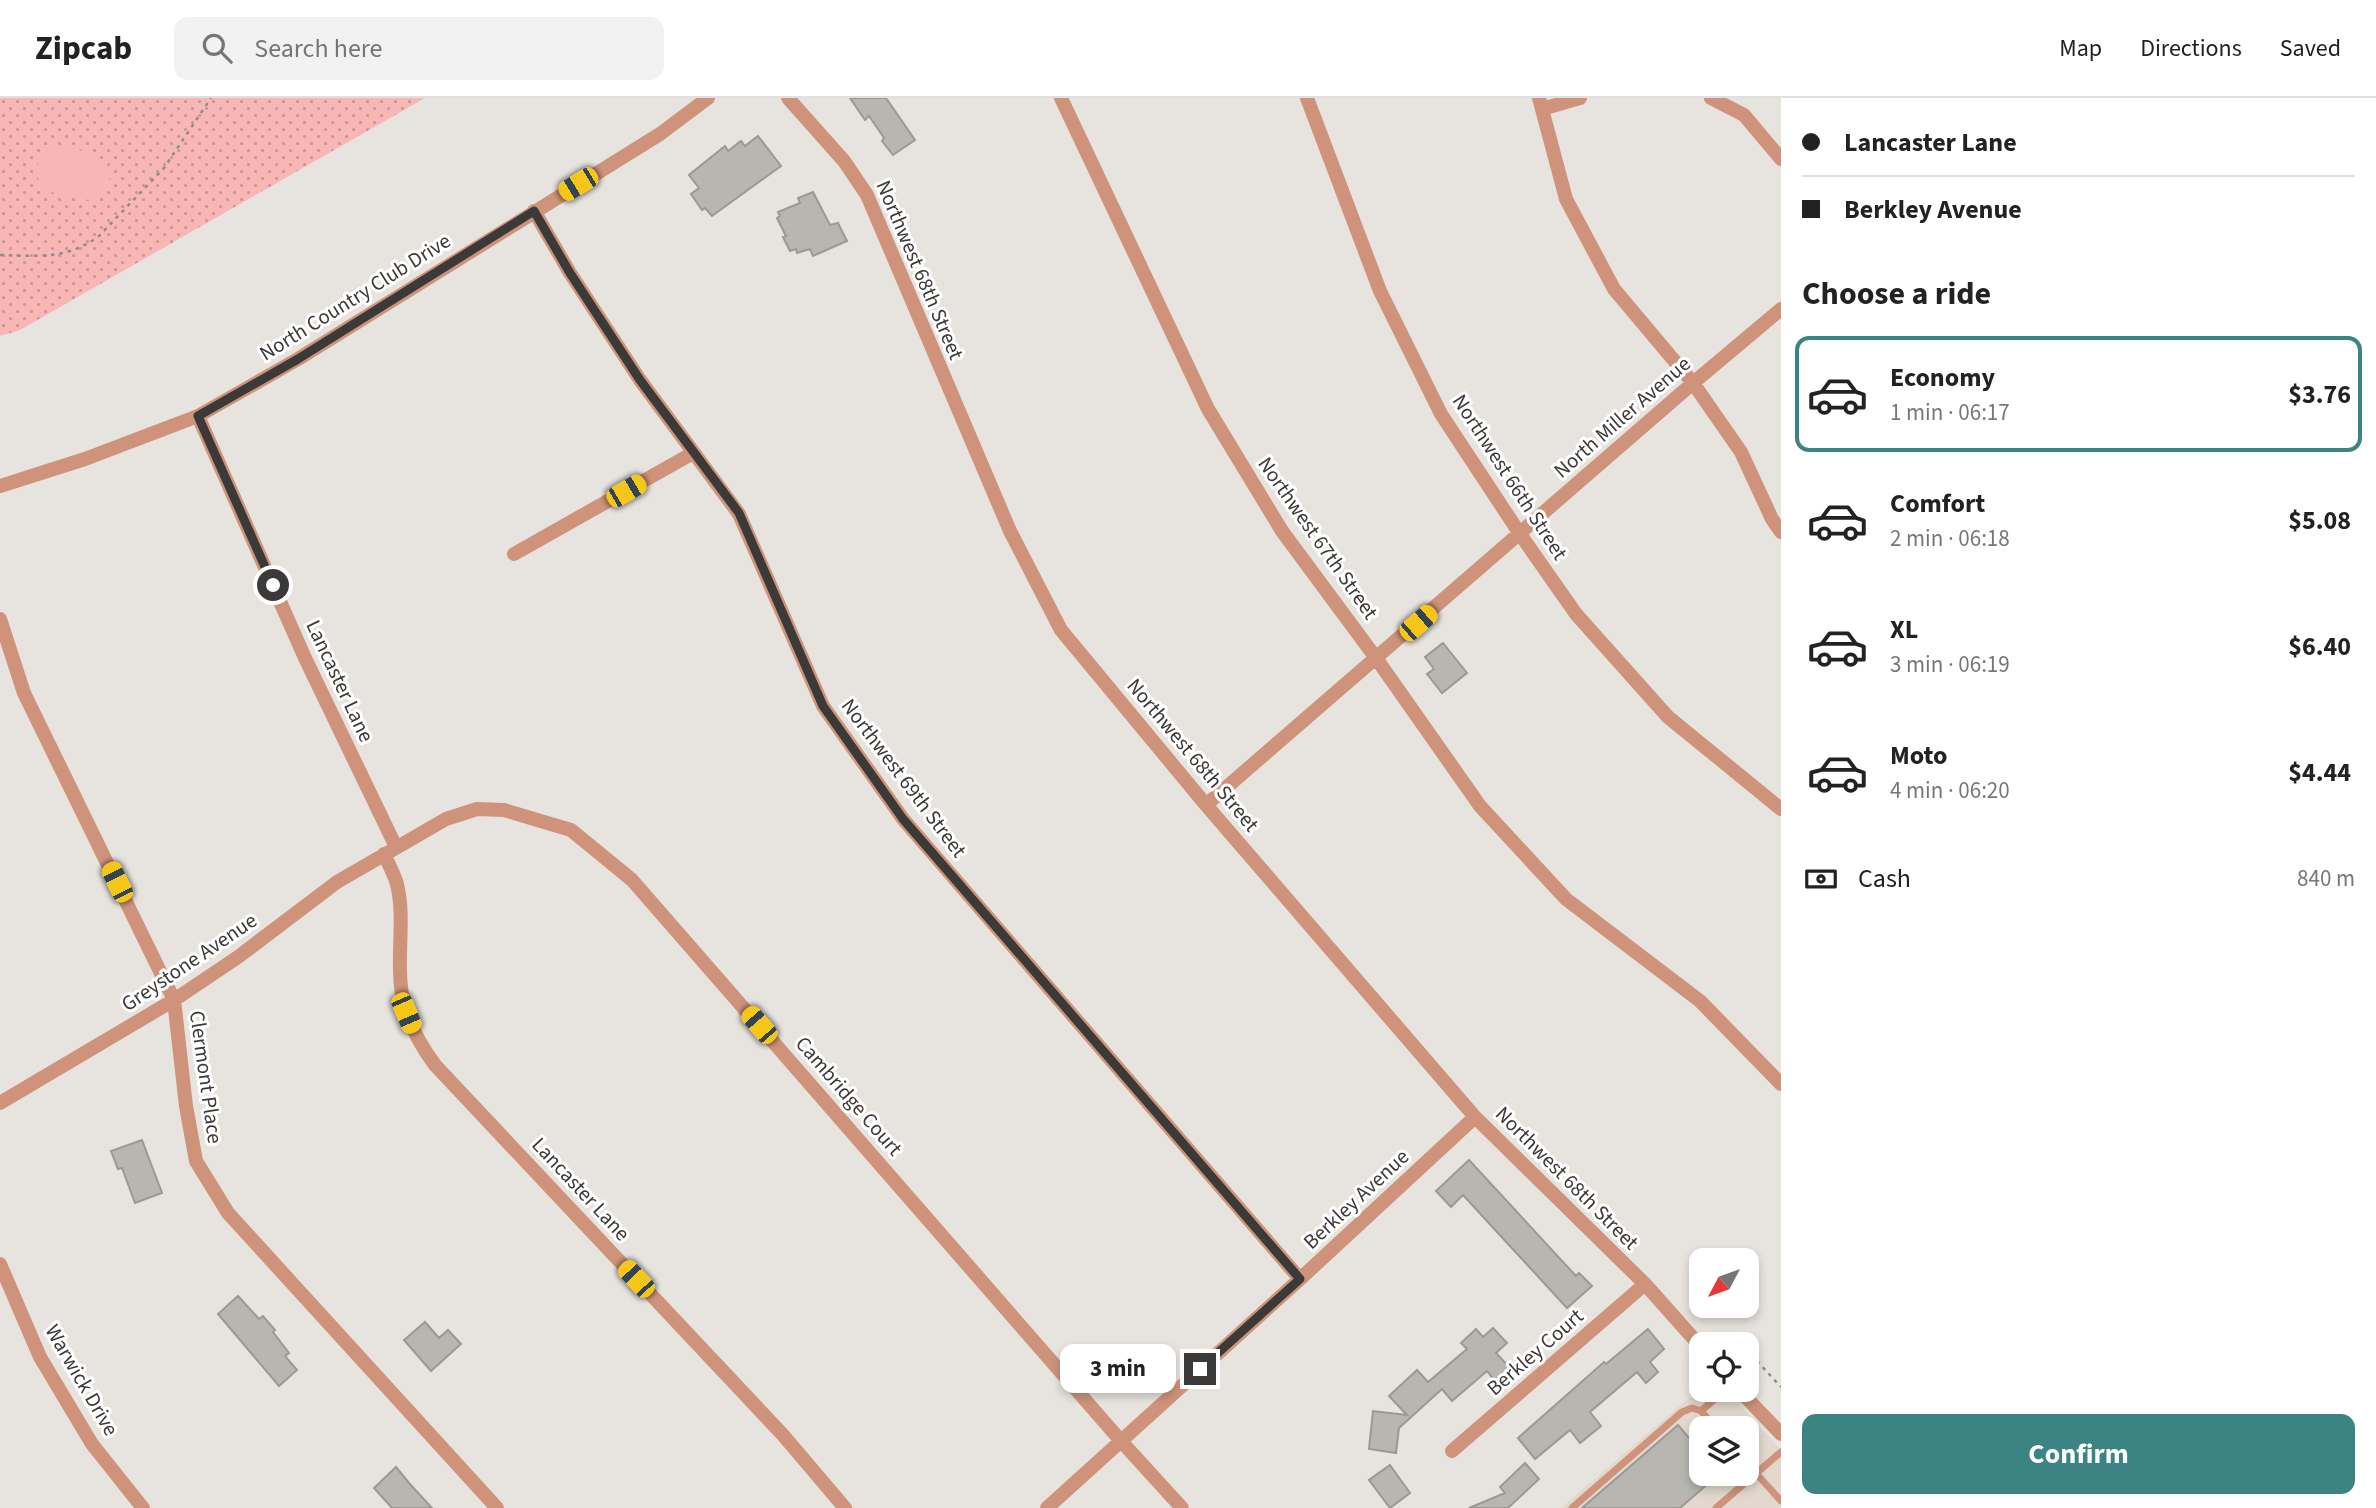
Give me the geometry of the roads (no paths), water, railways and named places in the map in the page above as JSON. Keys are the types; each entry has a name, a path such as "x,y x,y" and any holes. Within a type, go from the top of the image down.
{"street":[{"name":"North Country Club Drive","path":"0,486 85,459 198,416 298,359 660,134 708,98"},
{"name":"Northwest 68th Street","path":"788,98 844,161 867,195 1010,531 1060,630 1206,805 1475,1117 1645,1284 1689,1334"},
{"name":"Northwest 67th Street","path":"1061,98 1208,409 1282,531 1480,806 1566,899 1700,1001 1781,1084"},
{"name":"Northwest 66th Street","path":"1307,98 1380,291 1441,414 1520,534 1576,614 1668,717 1781,809"},
{"path":"1580,98 1540,103 1566,198 1614,289 1693,383 1741,452 1781,532"},
{"path":"1711,98 1744,115 1781,159"},
{"name":"Northwest 69th Street","path":"534,211 570,273 640,380 739,513 823,706 903,819 1300,1279"},
{"name":"North Miller Avenue","path":"1206,805 1781,309"},
{"name":"Lancaster Lane","path":"198,416 390,850 401,914 401,987 406,1013 419,1042 435,1066 783,1435 845,1508"},
{"path":"514,554 693,453"},
{"name":"Clermont Place","path":"0,619 24,693 174,1000 186,1106 196,1161 228,1213 497,1508"},
{"name":"Cambridge Court","path":"390,850 446,819 477,809 504,810 571,830 612,863 641,890 1182,1508"},
{"name":"Greystone Avenue","path":"0,1103 174,1000 238,957 337,882 390,850"},
{"name":"Berkley Avenue","path":"1047,1508 1475,1117"},
{"name":"Warwick Drive","path":"0,1264 40,1357 92,1444 143,1508"},
{"name":"Berkley Court","path":"1452,1451 1645,1284"},
{"path":"1750,1402 1781,1434"}],"lane":[{"path":"1701,1411 1711,1402"},
{"path":"1572,1508 1682,1412 1692,1408 1705,1416"},
{"path":"1759,1470 1781,1452"},
{"path":"1759,1476 1781,1500"},
{"path":"1716,1508 1741,1486"}]}
